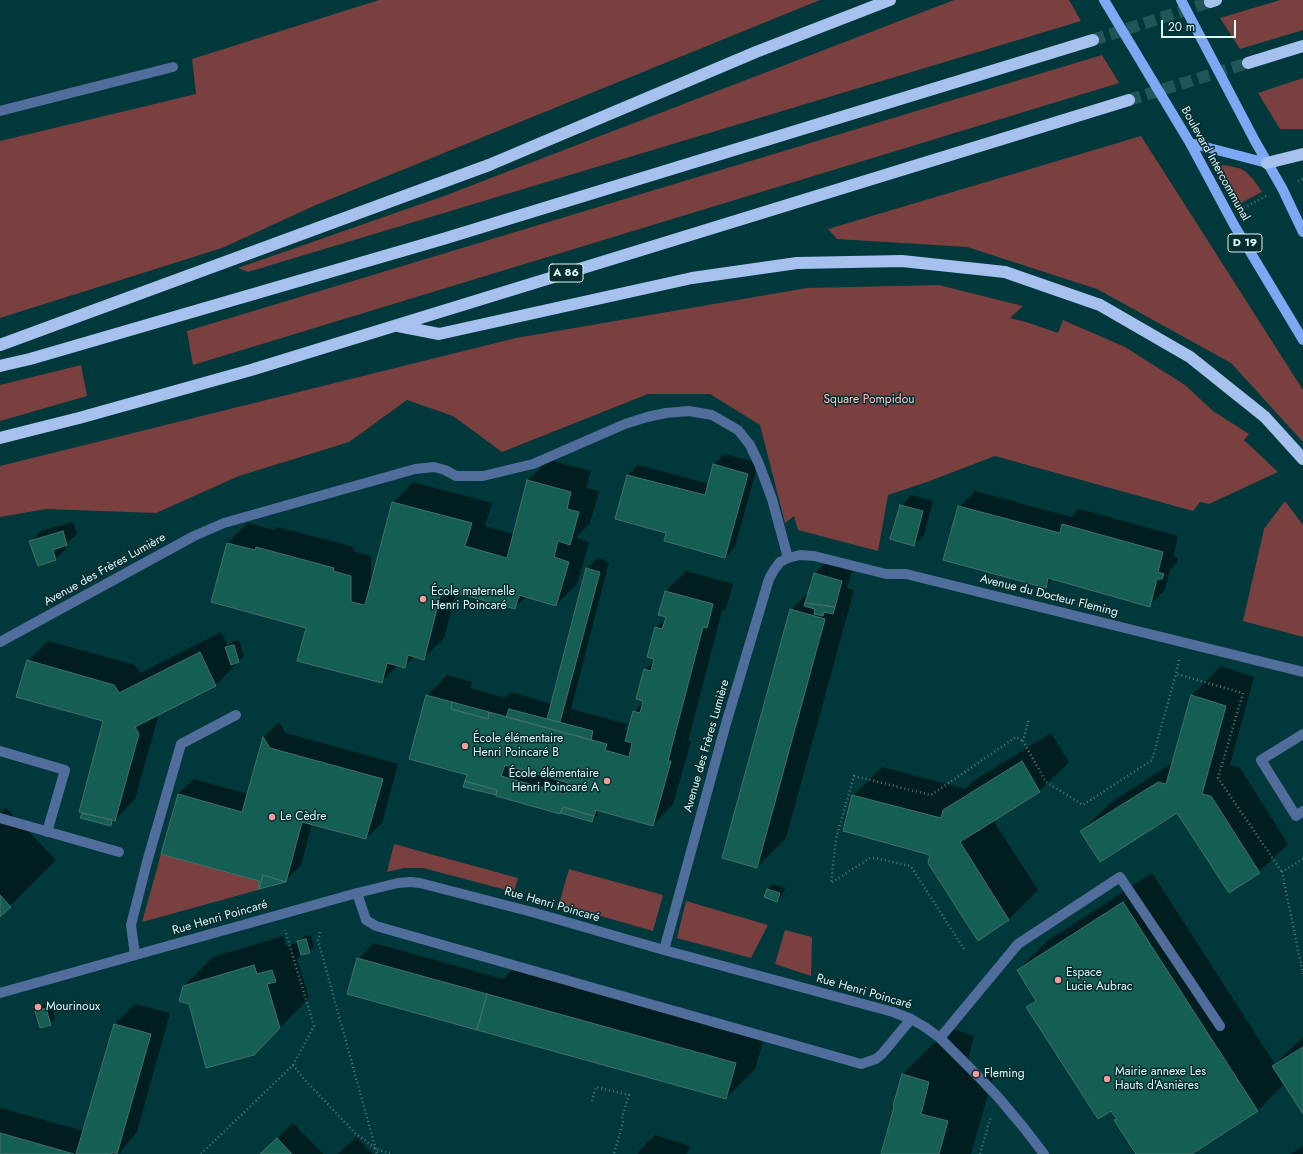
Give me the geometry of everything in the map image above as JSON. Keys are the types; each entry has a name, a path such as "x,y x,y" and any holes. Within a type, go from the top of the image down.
{"highway":[{"path":"0,345 489,165 756,52 890,0"},
{"path":"0,366 30,359 443,239 1093,40"},
{"path":"1248,63 1303,46"},
{"name":"A 86","path":"0,438 79,418 251,370 1129,100"},
{"path":"1267,163 1303,154"},
{"path":"396,325 439,334 692,278 797,263 902,260 1005,272 1100,305 1190,357 1265,417 1303,459"}],"main road":[{"name":"Boulevard Intercommunal","path":"1104,0 1190,143 1234,225 1303,340"},
{"path":"1181,0 1255,141 1282,188 1303,232"},
{"path":"1190,143 1267,163"}],"street":[{"path":"0,111 173,67"},
{"name":"Avenue des Frères Lumière","path":"0,642 194,536 224,523 415,469 434,467 445,470 456,476 483,476 533,464 625,424 647,417 666,413 689,411 712,415 738,430 750,445 772,499 788,558 780,562 769,579 725,726 664,950"},
{"name":"Avenue du Docteur Fleming","path":"788,558 800,555 814,556 886,574 906,574 1303,672"},
{"path":"135,955 131,925 147,862 181,744 236,715"},
{"path":"1303,734 1261,760 1296,816 1303,811"},
{"path":"0,751 65,770 47,832"},
{"path":"0,818 119,852"},
{"path":"940,1038 1018,944 1120,877 1220,1026"},
{"name":"Rue Henri Poincaré","path":"0,993 357,893 398,883 420,883 532,912 664,950 893,1012 911,1019 940,1038 998,1097 1044,1154"},
{"path":"357,893 366,920 376,926 861,1064 876,1059 882,1054 911,1019"}],"path":[{"path":"1240,210 1266,196"},
{"path":"964,949 910,866 870,858 831,883 836,838 854,776 931,795 1016,737 1023,741 1046,782 1083,805 1152,760 1176,674 1182,642"},
{"path":"1176,674 1244,693 1218,778 1282,872 1303,974"},
{"path":"1023,741 1028,721"},
{"path":"1282,872 1303,859"},
{"path":"201,1154 293,1065 314,1026 285,928"},
{"path":"320,932 318,940 377,1154"},
{"path":"293,1065 304,1079 355,1133 376,1150 392,1154"},
{"path":"592,1101 596,1087 629,1095 622,1117 623,1122 614,1154"},
{"path":"980,1154 987,1126 998,1097"}],"green space":[{"path":"379,0 820,0 316,205 222,248 0,318 0,141 196,94 192,59"},
{"path":"954,0 1069,0 1081,21 248,272 238,268 444,196"},
{"path":"1280,0 1303,0 1303,30 1240,49 1220,18"},
{"path":"1102,55 1119,83 193,365 187,331"},
{"path":"1303,78 1303,129 1280,129 1258,93"},
{"path":"1141,136 1303,390 1303,442 1231,363 1097,289 967,247 837,239 828,229"},
{"path":"1223,165 1242,169 1253,179 1262,192 1237,205 1217,170 1218,167"},
{"name":"Square Pompidou","path":"939,285 1023,306 1010,318 1058,333 1063,320 1125,347 1185,385 1213,411 1249,434 1244,440 1278,472 1209,504 1200,502 1193,511 995,456 888,495 878,551 798,530 794,516 785,523 760,425 710,394 648,394 502,452 453,416 407,400 349,442 239,476 156,513 46,509 0,517 0,466 516,338 807,288"},
{"path":"81,365 87,396 0,421 0,385"},
{"path":"1285,501 1303,525 1303,637 1243,621 1264,529"},
{"path":"394,844 518,878 514,892 423,868 404,868 387,872"},
{"path":"161,854 259,881 258,890 142,922"},
{"path":"569,869 663,895 653,931 559,904"},
{"path":"686,901 768,925 751,958 677,938"},
{"path":"785,930 812,937 811,976 775,964"}],"building":[{"path":"713,464 748,474 725,558 664,541 666,533 615,519 627,475 705,495"},
{"path":"527,480 571,492 567,509 579,512 570,545 558,541 554,557 569,562 556,606 519,595 515,609 442,589 424,660 408,655 405,668 387,663 382,683 297,661 306,628 211,602 227,543 255,550 256,547 334,568 333,571 351,576 351,602 365,605 392,502 472,523 465,546 507,558"},
{"path":"900,505 923,511 914,546 890,539"},
{"path":"958,506 1060,533 1062,524 1163,552 1158,572 1164,574 1162,579 1157,579 1150,607 1048,578 1046,588 943,560"},
{"path":"63,531 67,545 53,550 56,560 38,566 29,541"},
{"path":"586,568 600,572 560,722 547,719"},
{"path":"814,573 842,581 835,607 805,603"},
{"path":"665,591 713,604 707,628 703,627 668,761 671,761 653,826 596,810 594,816 563,807 560,814 496,796 497,790 465,781 467,775 409,759 426,695 452,702 451,709 488,719 489,712 607,744 605,750 629,757 632,743 625,741 633,711 640,713 643,701 636,699 644,669 651,671 654,659 647,657 655,627 662,629 666,617 658,615","holes":["505,765 568,783 565,794 501,776"]},
{"path":"805,603 835,607 833,614 824,612 823,616 814,614 815,609 804,606"},
{"path":"790,609 825,619 757,868 722,858"},
{"path":"234,645 239,662 231,665 225,647"},
{"path":"200,652 216,686 135,727 139,734 115,821 79,812 103,721 16,697 27,660 114,685 119,693"},
{"path":"1191,695 1226,706 1202,794 1211,796 1260,873 1229,893 1177,813 1100,862 1080,831 1158,782 1166,784"},
{"path":"452,702 489,712 488,719 451,709"},
{"path":"509,709 593,731 591,740 506,717"},
{"name":"Le Cèdre","path":"263,737 270,748 383,779 366,839 302,822 286,882 263,875 258,890 259,881 161,854 178,794 242,812"},
{"path":"1022,761 1040,792 960,842 1009,920 978,941 928,863 930,855 843,831 852,795 941,818 943,810"},
{"path":"465,781 497,790 496,795 463,787"},
{"path":"563,807 594,816 592,822 561,813"},
{"path":"82,813 112,820 111,826 80,818"},
{"path":"263,875 286,882 259,889"},
{"path":"767,889 780,893 777,902 764,897"},
{"path":"0,895 11,907 0,917"},
{"path":"1123,902 1258,1111 1192,1154 1136,1154 1114,1120 1117,1119 1111,1111 1098,1119 1026,1007 1036,1001 1017,970"},
{"path":"306,939 310,953 301,955 297,941"},
{"path":"357,958 487,994 477,1030 347,994"},
{"path":"254,965 257,974 272,970 276,982 267,984 280,1028 254,1055 206,1068 189,1004 179,1001 183,986"},
{"path":"487,994 736,1063 726,1099 477,1030"},
{"path":"46,1008 51,1025 40,1028 35,1011"},
{"path":"114,1024 151,1034 117,1154 112,1152 112,1154 76,1154"},
{"path":"1303,1047 1303,1114 1272,1066"},
{"path":"902,1074 929,1082 921,1114 948,1121 939,1154 881,1154"},
{"path":"0,1133 74,1154 0,1154"},
{"path":"277,1138 292,1154 260,1154"}],"tunnel":[{"path":"1093,40 1210,2"},
{"path":"1129,100 1248,63"}],"place":[{"name":"École maternelle Henri Poincaré","path":"423,599"},
{"name":"École élémentaire Henri Poincaré B","path":"465,746"},
{"name":"École élémentaire Henri Poincaré A","path":"607,781"},
{"name":"Le Cèdre","path":"272,817"},
{"name":"Espace Lucie Aubrac","path":"1058,980"},
{"name":"Mourinoux","path":"38,1007"},
{"name":"Fleming","path":"976,1074"},
{"name":"Mairie annexe Les Hauts d'Asnières","path":"1107,1079"}]}
